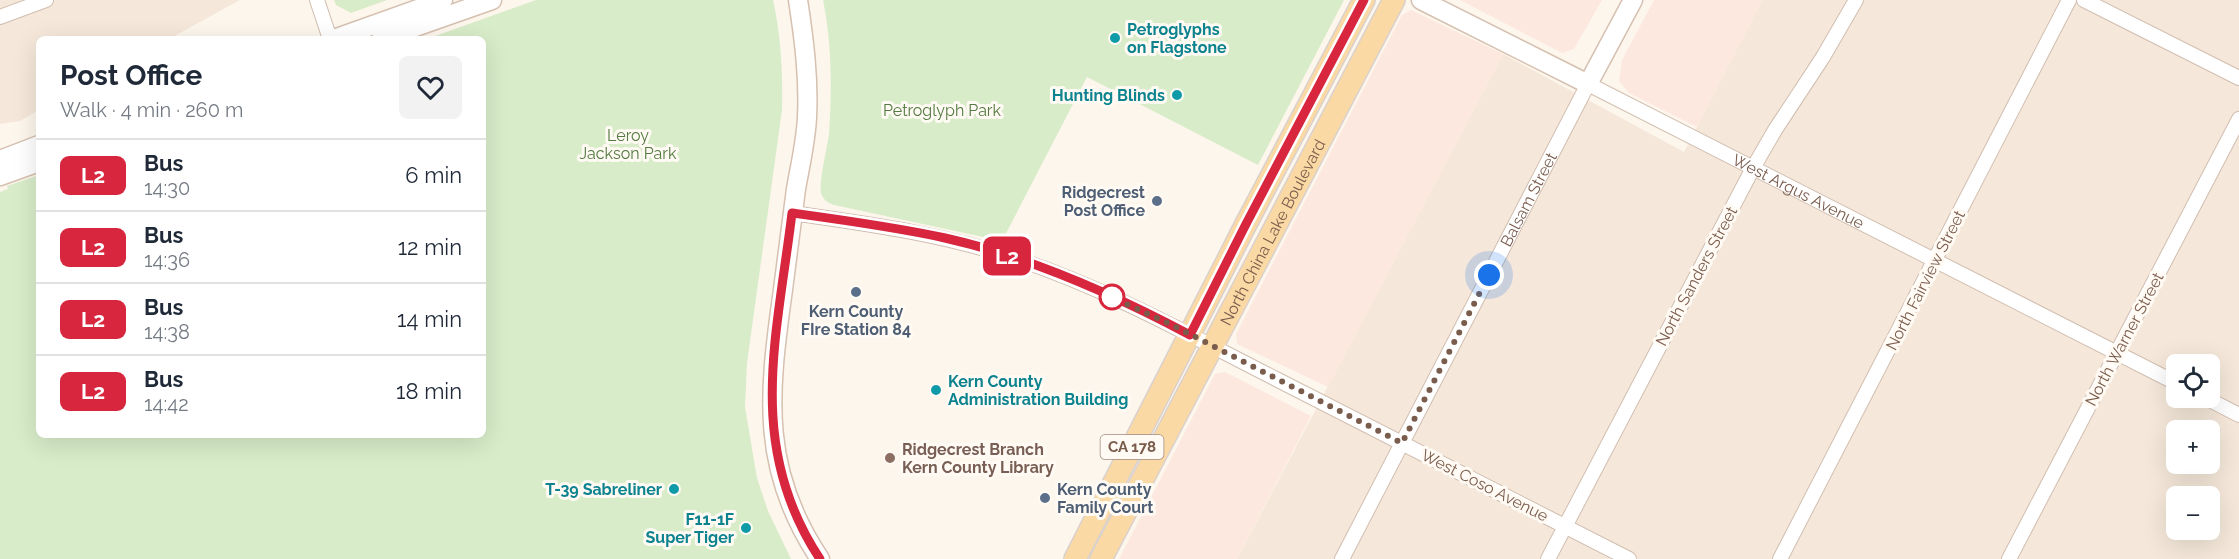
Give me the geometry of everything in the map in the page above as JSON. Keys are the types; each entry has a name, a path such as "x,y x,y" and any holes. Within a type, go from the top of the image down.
{"main road":[{"name":"North China Lake Boulevard","path":"1075,559 1246,224 1364,0"},
{"name":"North China Lake Boulevard","path":"1101,559 1394,0"}],"street":[{"path":"0,17 46,0"},
{"path":"317,0 329,36"},
{"path":"342,36 443,0"},
{"path":"390,36 492,0"},
{"path":"798,0 806,57 807,118 772,366 771,414 780,472 809,543 820,559"},
{"name":"West Argus Avenue","path":"1421,0 2166,378"},
{"name":"Balsam Street","path":"1342,559 1633,0"},
{"name":"North Sanders Street","path":"1548,559 1753,168 1856,0"},
{"name":"North Fairview Street","path":"1780,559 2069,0"},
{"path":"2084,0 2239,78"},
{"name":"North Warner Street","path":"2009,559 2239,119"},
{"path":"0,160 36,147"},
{"path":"0,176 36,163"},
{"name":"West Coso Avenue","path":"792,213 947,238 1014,258 1089,287 1212,346 1629,559"},
{"path":"2220,405 2239,415"}],"shaded area":[{"path":"0,0 240,0 174,36 36,36 36,112 20,121 0,124"},
{"path":"1460,0 1602,0 1574,49 1562,53"},
{"path":"1654,0 1762,0 1697,127 1629,93 1619,81 1622,60"},
{"path":"1762,0 2239,0 2239,559 1237,559 1503,54 1684,152"},
{"path":"1411,10 1503,54 1328,387 1237,344 1236,334 1402,15"},
{"path":"1225,372 1311,416 1237,559 1119,559 1215,374"}],"green space":[{"path":"334,0 387,0 351,13 336,5"},
{"name":"Leroy Jackson Park","path":"536,0 773,0 781,55 782,110 747,363 745,407 757,478 768,511 791,559 0,559 0,192 8,189 7,186 36,176 36,438 486,438 486,36 435,36"},
{"name":"Petroglyph Park","path":"823,0 1344,0 1258,165 1087,77 1002,241 834,205 823,198 821,181 829,134 831,83 830,50"}],"bus line":[{"name":"L2","path":"820,559 809,543 780,472 771,414 772,366 792,213 947,238 1014,258 1089,287 1190,335 1364,0"}],"place":[{"name":"Petroglyphs on Flagstone","path":"1115,38"},
{"name":"Hunting Blinds","path":"1177,95"},
{"name":"Ridgecrest Post Office","path":"1157,201"},
{"name":"Kern County FIre Station 84","path":"856,292"},
{"name":"Kern County Administration Building","path":"936,390"},
{"name":"Ridgecrest Branch Kern County Library","path":"890,458"},
{"name":"T-39 Sabreliner","path":"674,489"},
{"name":"Kern County Family Court","path":"1045,498"},
{"name":"F11-1F Super Tiger","path":"746,528"}],"route":[{"path":"1112,297 1105,294 1172,325 1402,443 1489,275"}]}
